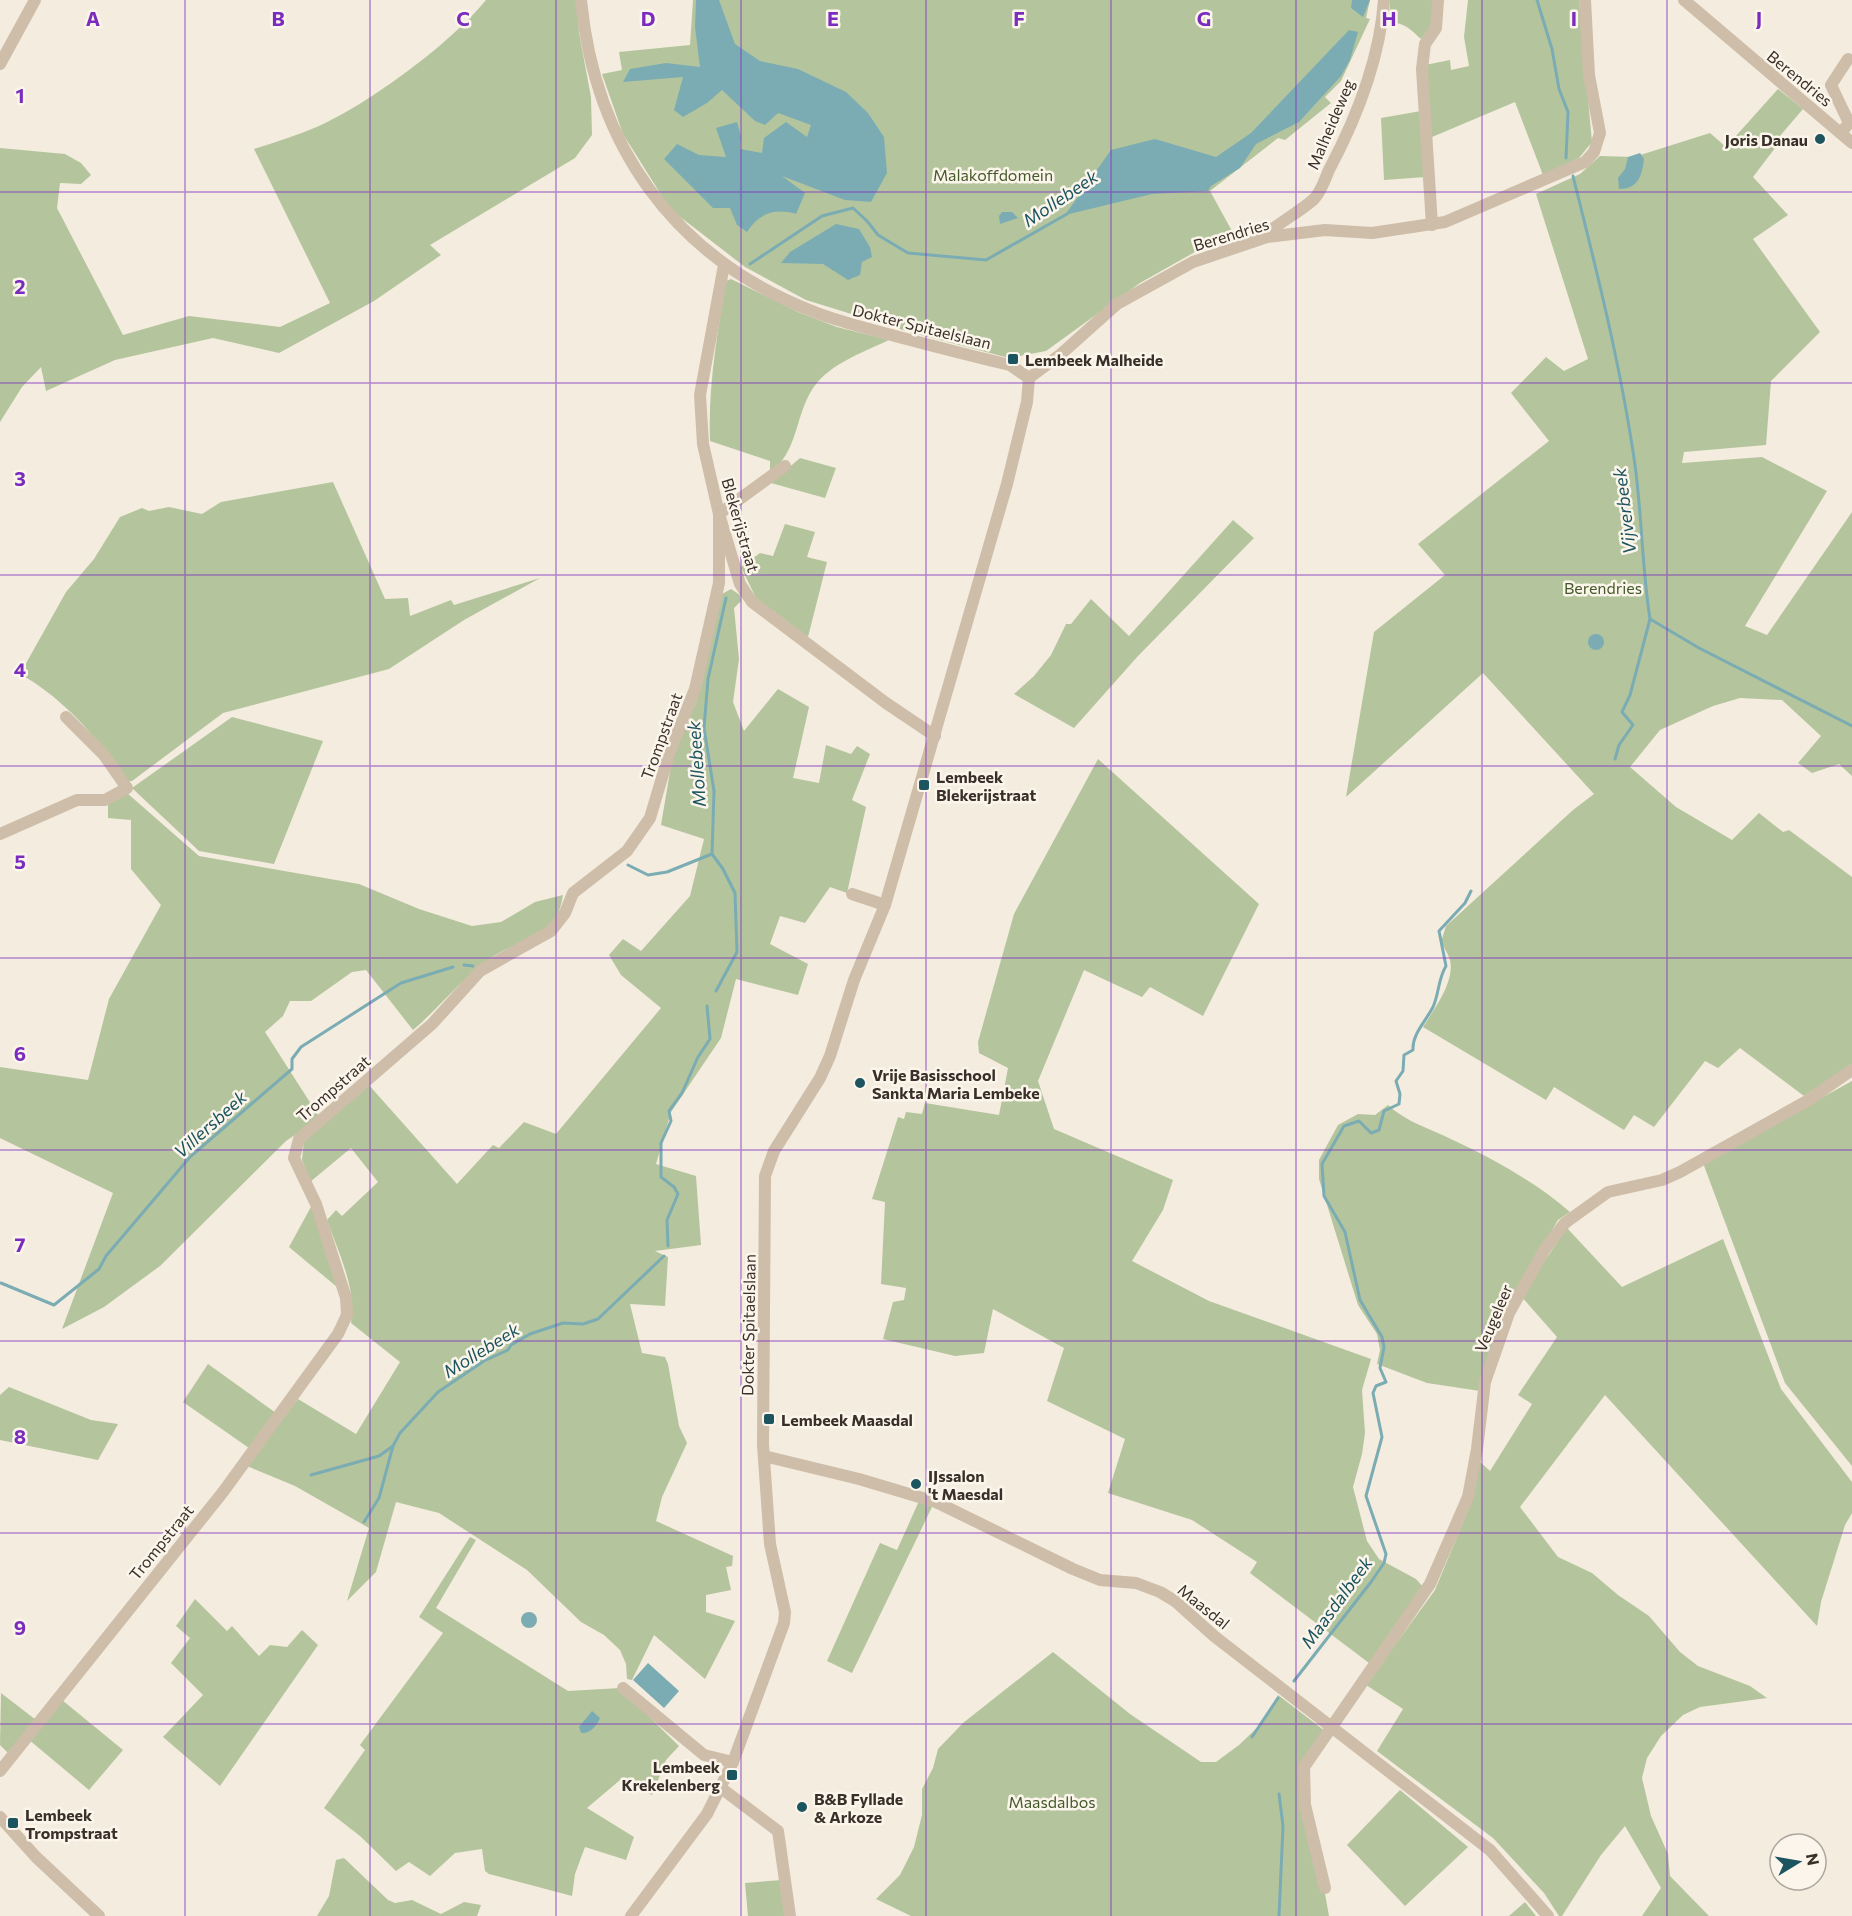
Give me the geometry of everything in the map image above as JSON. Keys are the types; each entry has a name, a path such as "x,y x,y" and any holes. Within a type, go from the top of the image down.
{"street":[{"path":"0,64 35,0"},
{"name":"Dokter Spitaelslaan","path":"581,0 590,64 602,101 625,152 652,194 671,216 724,266 812,311 855,327 1010,365 1029,378 1028,392 1007,484 885,905 854,980 830,1056 820,1078 774,1151 765,1176 764,1456 770,1544 785,1612 784,1623 733,1762 721,1788 707,1814 631,1916"},
{"name":"Malheideweg","path":"1267,237 1269,232 1313,199 1338,153 1360,102 1383,21 1384,0"},
{"path":"1432,225 1422,69 1425,45 1436,28 1438,0"},
{"name":"Berendries","path":"1029,378 1061,354 1117,304 1193,262 1267,237 1325,231 1372,233 1432,225 1451,220 1527,189 1585,162 1594,152 1600,134 1589,75 1585,0"},
{"name":"Berendries","path":"1684,0 1755,63 1852,142"},
{"name":"Berendries","path":"1841,133 1849,123 1831,84 1848,59"},
{"name":"Blekerijstraat","path":"724,266 700,394 703,444 718,514 740,584 752,602 886,703 935,736"},
{"path":"718,514 785,466"},
{"name":"Trompstraat","path":"0,1771 223,1492 338,1334 346,1315 346,1298 316,1204 294,1158 299,1139 432,1024 480,971 551,931 565,913 573,892 627,851 650,818 669,754 695,689 719,583 718,514"},
{"path":"719,583 729,579 740,584"},
{"path":"0,834 77,800 105,800 127,788 108,760 66,717"},
{"path":"852,894 885,905"},
{"name":"Veugeleer","path":"1325,1888 1303,1786 1307,1761 1430,1584 1468,1497 1478,1449 1485,1382 1496,1344 1509,1313 1545,1250 1565,1223 1608,1192 1662,1180 1680,1172 1807,1101 1852,1070"},
{"name":"Maasdal","path":"764,1456 859,1479 936,1502 1100,1580 1136,1583 1160,1592 1175,1601 1214,1636 1490,1850 1548,1916"},
{"path":"623,1688 704,1755 733,1762"},
{"path":"721,1788 778,1830 790,1916"},
{"path":"0,1817 36,1857 99,1916"}],"green space":[{"path":"486,0 576,0 579,33 591,97 592,135 575,158 430,245 441,255 374,301 279,353 213,338 115,360 46,391 41,367 22,387 0,422 0,148 65,154 81,163 91,175 81,184 60,183 57,208 123,335 189,316 280,327 330,303 254,149 319,126 362,103 431,53 471,17"},
{"name":"Malakoffdomein","path":"693,0 1370,0 1366,18 1370,19 1341,81 1325,97 1331,103 1285,140 1278,138 1210,191 1232,231 1140,283 1046,351 1009,358 913,333 806,300 745,267 670,209 623,134 602,74 622,70 619,52 690,45"},
{"path":"1390,0 1434,0 1432,25 1421,39 1403,25 1389,23"},
{"path":"1468,0 1579,0 1592,142 1579,158 1543,175 1515,102 1432,137 1425,65 1450,60 1451,70 1469,66 1464,37"},
{"path":"1778,89 1803,109 1774,143 1777,149 1775,148 1753,177 1788,215 1753,239 1820,332 1771,381 1766,445 1684,452 1682,463 1762,457 1827,491 1745,626 1767,635 1852,512 1852,776 1839,764 1812,773 1798,763 1821,736 1782,700 1740,698 1713,706 1660,730 1630,767 1676,807 1732,840 1759,813 1783,832 1789,830 1852,877 1852,1065 1804,1096 1740,1048 1718,1068 1705,1061 1654,1127 1634,1115 1624,1130 1554,1087 1546,1100 1423,1027 1447,986 1451,968 1450,960 1441,942 1446,926 1573,810 1594,794 1483,673 1346,797 1374,632 1445,575 1418,544 1549,441 1511,393 1546,357 1564,371 1588,359 1536,194 1580,174 1600,156 1634,157 1710,133 1726,147"},
{"path":"1421,111 1426,177 1384,180 1381,118"},
{"path":"731,279 798,312 837,327 889,340 834,367 817,383 805,404 786,455 770,474 770,461 710,441 710,401 719,321 726,281"},
{"path":"800,458 836,468 825,498 771,483"},
{"path":"333,482 385,599 408,598 410,616 451,600 454,605 540,578 464,620 389,669 223,713 132,781 125,781 104,750 66,707 20,674 66,592 94,559 120,517 142,508 149,511 169,507 202,514 221,502"},
{"path":"1233,520 1254,538 1138,656 1074,728 1014,694 1034,676 1051,655 1066,624 1071,624 1091,599 1129,636"},
{"path":"785,524 815,532 807,557 827,562 808,637 756,598 741,567 760,553 773,556"},
{"path":"731,589 740,595 741,601 734,608 739,659 733,702 744,731 778,689 809,707 793,778 819,783 826,745 851,754 857,746 870,754 852,800 866,807 847,893 830,887 805,923 780,916 770,944 808,964 798,995 736,979 721,1038 671,1112 656,1164 696,1176 701,1245 655,1251 668,1257 665,1306 630,1304 642,1353 665,1357 668,1364 679,1426 687,1443 662,1497 656,1521 733,1556 732,1566 726,1567 731,1590 706,1595 706,1612 735,1621 705,1679 654,1635 632,1680 627,1679 626,1664 620,1650 604,1635 581,1622 527,1570 439,1513 396,1502 376,1572 347,1601 369,1528 295,1486 247,1466 298,1399 356,1434 400,1362 351,1323 349,1283 327,1220 336,1210 342,1216 378,1182 351,1148 310,1182 302,1160 304,1141 368,1084 457,1184 493,1145 499,1148 524,1122 556,1134 661,1008 621,975 609,955 623,939 641,951 690,896 704,839 661,825 674,748 696,703 722,594"},
{"path":"232,717 323,741 274,864 199,851 132,788"},
{"path":"1098,759 1259,904 1203,1016 1150,987 1142,997 1084,970 1038,1081 1054,1129 1173,1180 1163,1210 1132,1261 1209,1301 1371,1359 1362,1390 1365,1433 1353,1487 1367,1541 1379,1559 1416,1579 1424,1588 1369,1663 1250,1573 1257,1562 1192,1520 1108,1493 1125,1439 1047,1401 1064,1348 993,1309 984,1353 955,1356 883,1339 893,1302 904,1300 906,1288 881,1284 885,1202 872,1199 898,1117 904,1119 906,1112 922,1114 925,1103 999,1115 1008,1068 979,1053 978,1042 1014,914"},
{"path":"127,793 199,856 359,884 419,909 472,926 501,922 535,902 563,895 558,914 545,930 498,953 480,966 413,1030 366,970 352,972 311,1001 290,1001 283,1016 265,1032 320,1118 286,1141 160,1266 104,1307 62,1329 113,1193 0,1138 0,1067 88,1080 109,999 161,905 131,869 131,820 108,818 108,804"},
{"path":"1852,1081 1852,1466 1785,1383 1703,1163"},
{"path":"1388,1105 1411,1121 1499,1163 1543,1191 1570,1212 1558,1220 1507,1308 1480,1391 1427,1383 1377,1364 1380,1350 1377,1334 1358,1305 1319,1179 1319,1160 1338,1125 1358,1114 1375,1115"},
{"path":"312,1205 343,1292 289,1247"},
{"path":"1567,1228 1622,1287 1723,1239 1781,1389 1852,1482 1852,1513 1845,1525 1821,1602 1817,1626 1605,1395 1520,1507 1558,1557 1592,1573 1618,1595 1649,1616 1680,1652 1698,1666 1750,1686 1767,1698 1700,1707 1683,1715 1661,1736 1647,1758 1642,1778 1651,1816 1668,1854 1670,1876 1709,1916 1642,1916 1661,1888 1625,1826 1601,1855 1562,1916 1559,1916 1544,1893 1493,1838 1377,1751 1403,1709 1366,1685 1435,1590 1472,1501 1479,1461 1490,1471 1532,1404 1518,1395 1557,1337 1521,1296"},
{"path":"208,1364 276,1413 249,1448 183,1402"},
{"path":"9,1387 91,1420 118,1424 98,1460 0,1440 0,1395"},
{"path":"919,1501 932,1507 852,1673 827,1661 880,1543 897,1550"},
{"path":"470,1537 476,1540 436,1608 568,1691 620,1688 679,1746 666,1760 652,1795 620,1780 587,1808 634,1837 626,1860 585,1847 575,1874 572,1896 489,1874 485,1871 482,1849 455,1853 430,1876 409,1862 396,1871 360,1836 324,1808 365,1750 360,1745 443,1633 419,1617"},
{"path":"195,1599 227,1631 232,1626 259,1656 270,1645 287,1647 302,1630 318,1645 220,1786 163,1737 203,1695 171,1663 190,1638 176,1626"},
{"name":"Maasdalbos","path":"1053,1652 1130,1714 1201,1762 1216,1762 1239,1745 1261,1724 1278,1695 1325,1731 1302,1765 1329,1916 911,1916 876,1899 900,1875 914,1847 922,1815 922,1789 933,1768 938,1749 963,1723"},
{"path":"1,1693 36,1720 8,1753 0,1745"},
{"path":"62,1700 123,1750 89,1790 28,1739"},
{"path":"1400,1790 1468,1847 1405,1906 1347,1845"},
{"path":"344,1858 388,1900 395,1903 412,1900 441,1914 464,1902 481,1905 477,1916 317,1916 329,1896 336,1860"},
{"path":"782,1880 787,1916 748,1916 745,1883"},
{"path":"1525,1902 1536,1916 1509,1916"}],"water":[{"path":"696,0 719,0 735,44 760,61 798,69 846,92 868,113 884,137 887,173 871,202 845,200 782,176 805,193 796,214 774,212 762,216 747,232 737,225 730,208 713,208 664,159 677,144 699,155 726,157 716,128 737,122 741,136 740,149 762,153 764,138 786,122 807,137 811,125 778,113 765,125 755,121 722,90 707,103 683,117 674,110 683,77 623,82 630,69 666,63 700,67 695,27"},
{"path":"1352,0 1370,0 1363,17 1351,8"},
{"path":"1349,30 1358,32 1350,60 1341,76 1299,122 1256,144 1240,168 1211,186 1208,191 1152,194 1065,215 1111,150 1155,139 1216,157 1251,133"},
{"path":"1640,153 1644,159 1638,180 1631,187 1619,189 1618,178 1625,169 1628,157"},
{"path":"1002,212 1012,212 1018,218 1000,224 999,216"},
{"path":"836,224 859,229 870,247 872,257 862,262 860,275 848,280 823,264 781,263 790,252"},
{"path":"1593,634 1599,634 1604,642 1602,648 1593,650 1588,645 1588,639"},
{"path":"526,1612 532,1612 537,1620 535,1626 526,1628 521,1623 521,1617"},
{"path":"648,1663 679,1691 664,1708 633,1680"},
{"path":"592,1711 600,1718 599,1721 590,1731 581,1733 579,1727"}],"waterway":[{"name":"Vijverbeek","path":"1537,0 1552,49 1559,89 1568,112 1566,158"},
{"name":"Vijverbeek","path":"1573,176 1623,392 1637,484 1650,619 1699,648 1852,726"},
{"name":"Mollebeek","path":"750,264 822,216 853,208 878,235 908,253 986,260 1067,214"},
{"name":"Mollebeek","path":"716,991 737,952 735,893 723,869 712,854 714,791 704,728 708,679 726,598"},
{"name":"Maasdalbeek","path":"1615,759 1619,745 1633,725 1622,712 1630,695 1650,619"},
{"name":"Villersbeek","path":"628,865 648,875 667,872 712,854"},
{"name":"Maasdalbeek","path":"1294,1681 1371,1582 1384,1563 1386,1554 1366,1496 1382,1437 1373,1393 1376,1386 1386,1382 1380,1368 1384,1347 1382,1337 1360,1300 1345,1232 1324,1196 1322,1164 1344,1126 1359,1121 1371,1133 1379,1130 1384,1111 1399,1104 1400,1094 1396,1081 1403,1071 1404,1055 1413,1050 1417,1033 1435,1002 1441,976 1446,966 1439,931 1465,903 1471,891"},
{"name":"Villersbeek","path":"464,965 473,966"},
{"name":"Villersbeek","path":"1,1283 54,1305 99,1269 106,1256 190,1157 292,1069 292,1059 301,1047 401,983 453,967"},
{"name":"Mollebeek","path":"668,1246 667,1220 678,1194 674,1187 661,1177 661,1143 671,1121 669,1111 682,1093 698,1057 710,1039 707,1006"},
{"name":"Mollebeek","path":"364,1522 379,1498 393,1446 400,1433 438,1392 484,1361 508,1350 511,1345 530,1334 563,1323 583,1324 598,1319 664,1256"},
{"path":"311,1475 379,1456 393,1446"},
{"name":"Maasdalbeek","path":"1252,1737 1278,1698"},
{"name":"Maasdalbeek","path":"1279,1794 1283,1826 1279,1916"}],"place":[{"name":"Joris Danau","path":"1820,139"},
{"name":"Lembeek Malheide","path":"1013,359"},
{"name":"Lembeek Blekerijstraat","path":"924,785"},
{"name":"Vrije Basisschool Sankta Maria Lembeke","path":"860,1083"},
{"name":"Lembeek Maasdal","path":"769,1419"},
{"name":"IJssalon 't Maesdal","path":"916,1484"},
{"name":"Lembeek Krekelenberg","path":"732,1775"},
{"name":"B&B Fyllade & Arkoze","path":"802,1807"},
{"name":"Lembeek Trompstraat","path":"13,1823"}]}
